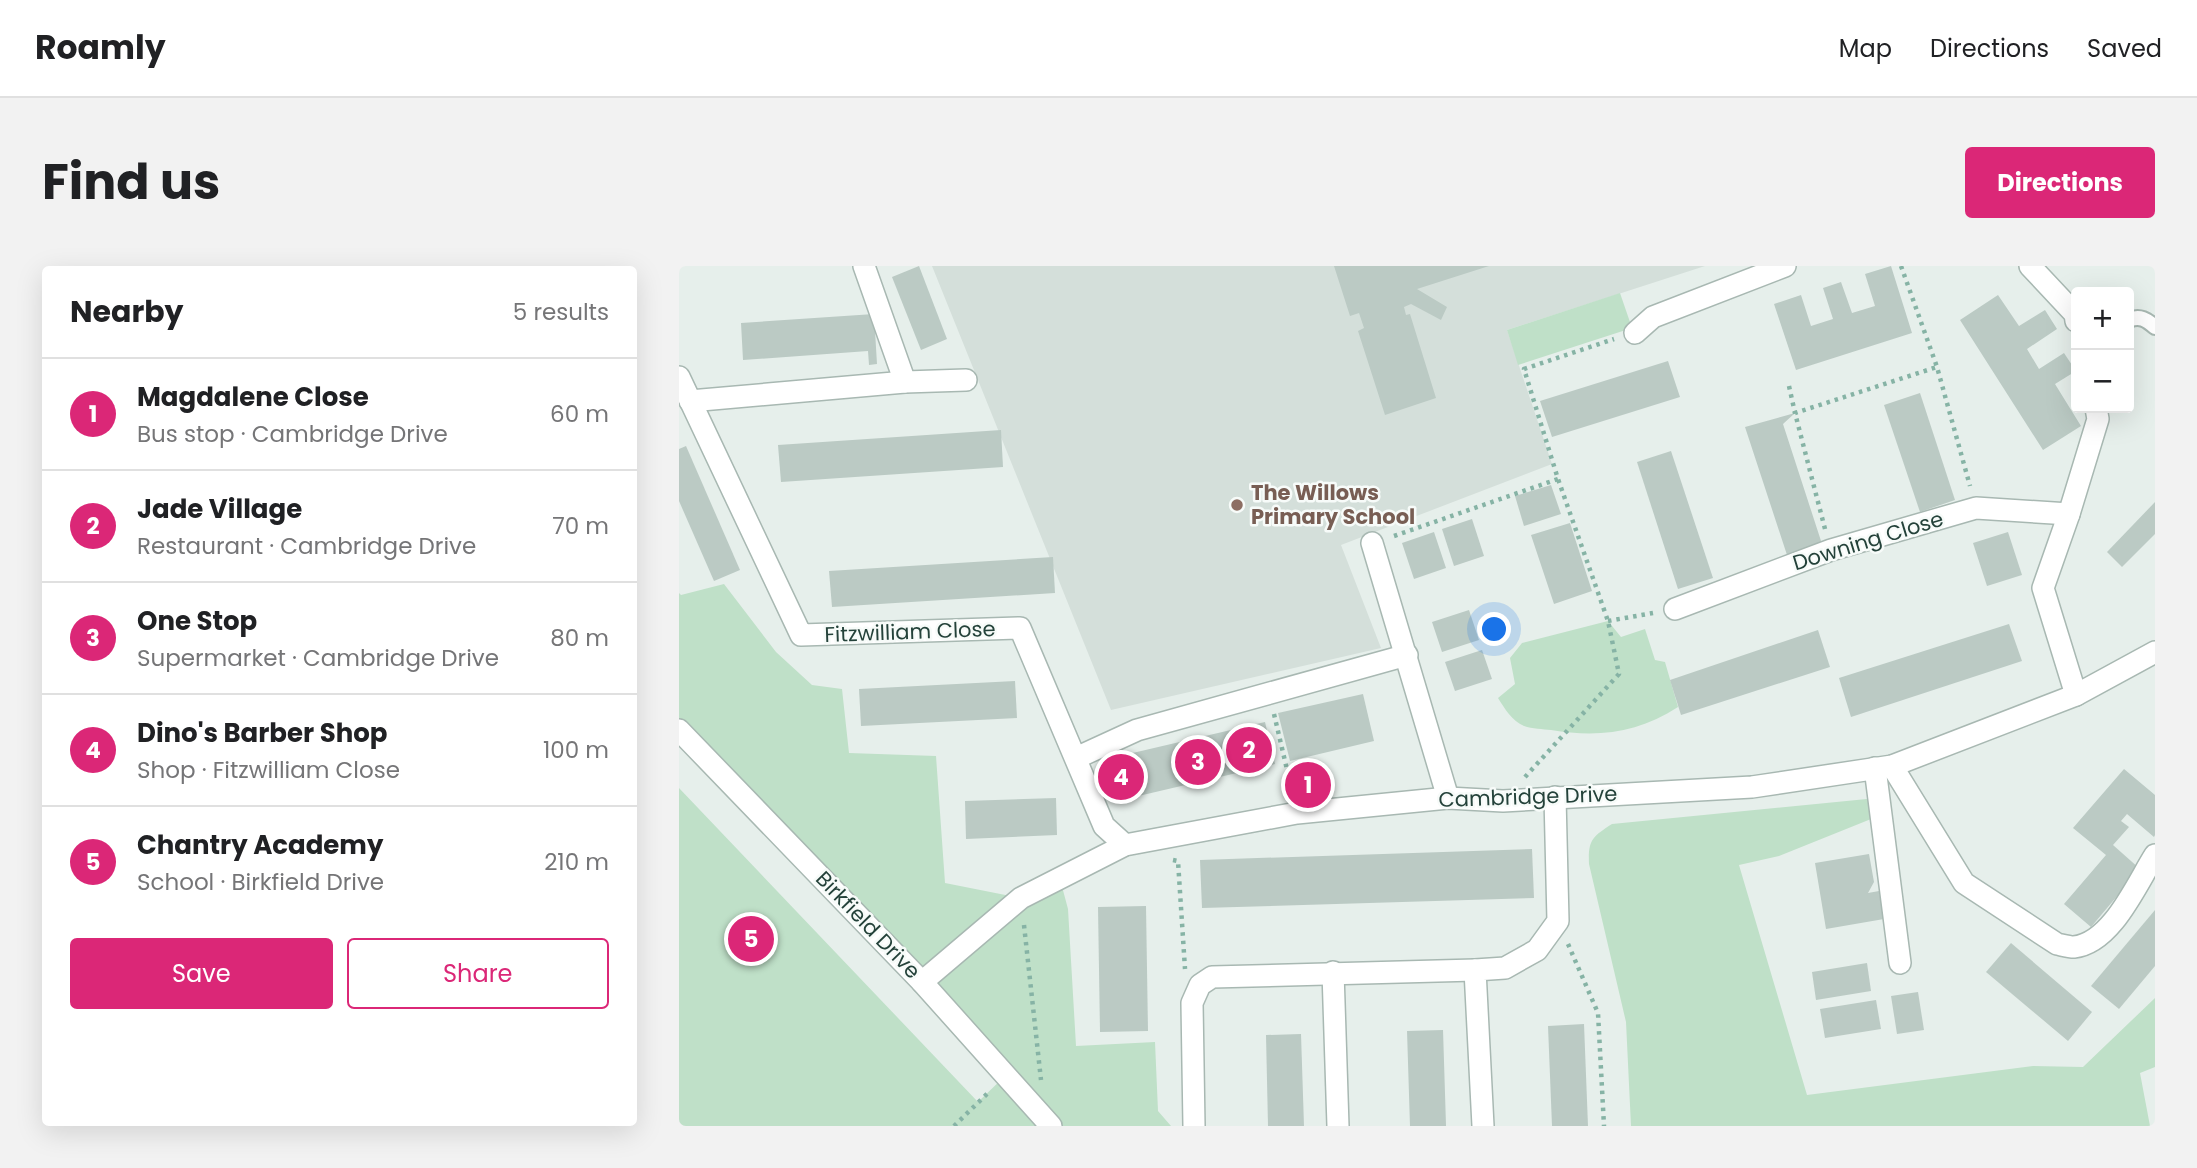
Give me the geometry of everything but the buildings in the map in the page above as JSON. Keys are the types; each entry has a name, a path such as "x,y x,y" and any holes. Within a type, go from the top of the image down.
{"street":[{"path":"864,266 905,382"},
{"path":"1635,332 1653,317 1785,266"},
{"path":"2030,266 2071,310"},
{"name":"Fitzwilliam Close","path":"679,377 801,635 1020,628 1104,826 1125,845"},
{"path":"690,401 905,382 967,380"},
{"path":"2076,695 2043,588 2069,514 2098,419 2097,413"},
{"name":"Downing Close","path":"1675,609 1831,550 1976,508 2069,514"},
{"path":"1372,543 1448,798"},
{"name":"Cambridge Drive","path":"922,982 1021,898 1125,845 1297,813 1448,798 1503,801 1752,787 1883,767 2076,695 2155,652"},
{"path":"1076,758 1137,730 1406,655"},
{"name":"Birkfield Drive","path":"679,730 922,982 1051,1126"},
{"path":"1883,767 1964,883 2057,944 2075,947 2096,937 2120,915 2155,855"},
{"path":"1883,767 1900,963"},
{"path":"1194,1126 1192,1003 1200,985 1212,977 1505,968 1537,950 1558,921 1555,797"},
{"path":"1475,970 1483,1126"},
{"path":"1333,972 1338,1126"}],"lane":[{"path":"2134,318 2147,320 2155,327"}],"path":[{"path":"1901,266 1937,367 1976,508"},
{"path":"1503,801 1619,674 1608,621 1558,479 1524,369 1635,332"},
{"path":"1795,413 1937,367"},
{"path":"1789,386 1831,550"},
{"path":"1372,543 1558,479"},
{"path":"1608,621 1675,609"},
{"path":"1269,693 1297,813"},
{"path":"1165,860 1178,861 1184,968 1200,985"},
{"path":"1021,898 1041,1086"},
{"path":"1558,921 1598,1013 1604,1126"},
{"path":"954,1126 1006,1076"}],"shaded area":[{"name":"The Willows Primary School","path":"932,266 1705,266 1507,330 1552,464 1341,545 1381,648 1111,710"}],"green space":[{"path":"1620,293 1632,328 1518,365 1507,330"},
{"path":"724,584 776,652 812,685 842,689 849,753 936,756 945,883 1021,898 1060,879 1068,909 1076,1046 1155,1042 1158,1111 1171,1126 679,1126 679,788 978,1102 1005,1076 679,730 679,593 681,595"},
{"path":"1608,621 1621,637 1645,629 1655,660 1665,662 1678,707 1648,723 1601,733 1530,728 1512,718 1498,698 1515,684 1510,658 1522,643"},
{"path":"1887,797 1886,813 1779,856 1739,865 1807,1095 2033,1066 2083,1067 2155,998 2155,1067 2140,1073 2150,1126 1631,1126 1626,1022 1589,864 1589,849 1593,840 1612,824"}],"place":[{"name":"The Willows Primary School","path":"1237,505"},
{"name":"Jade Village","path":"1249,750"},
{"name":"One Stop","path":"1198,762"},
{"name":"Dino's Barber Shop","path":"1121,777"},
{"name":"Magdalene Close","path":"1308,785"},
{"name":"Chantry Academy","path":"751,939"}]}
